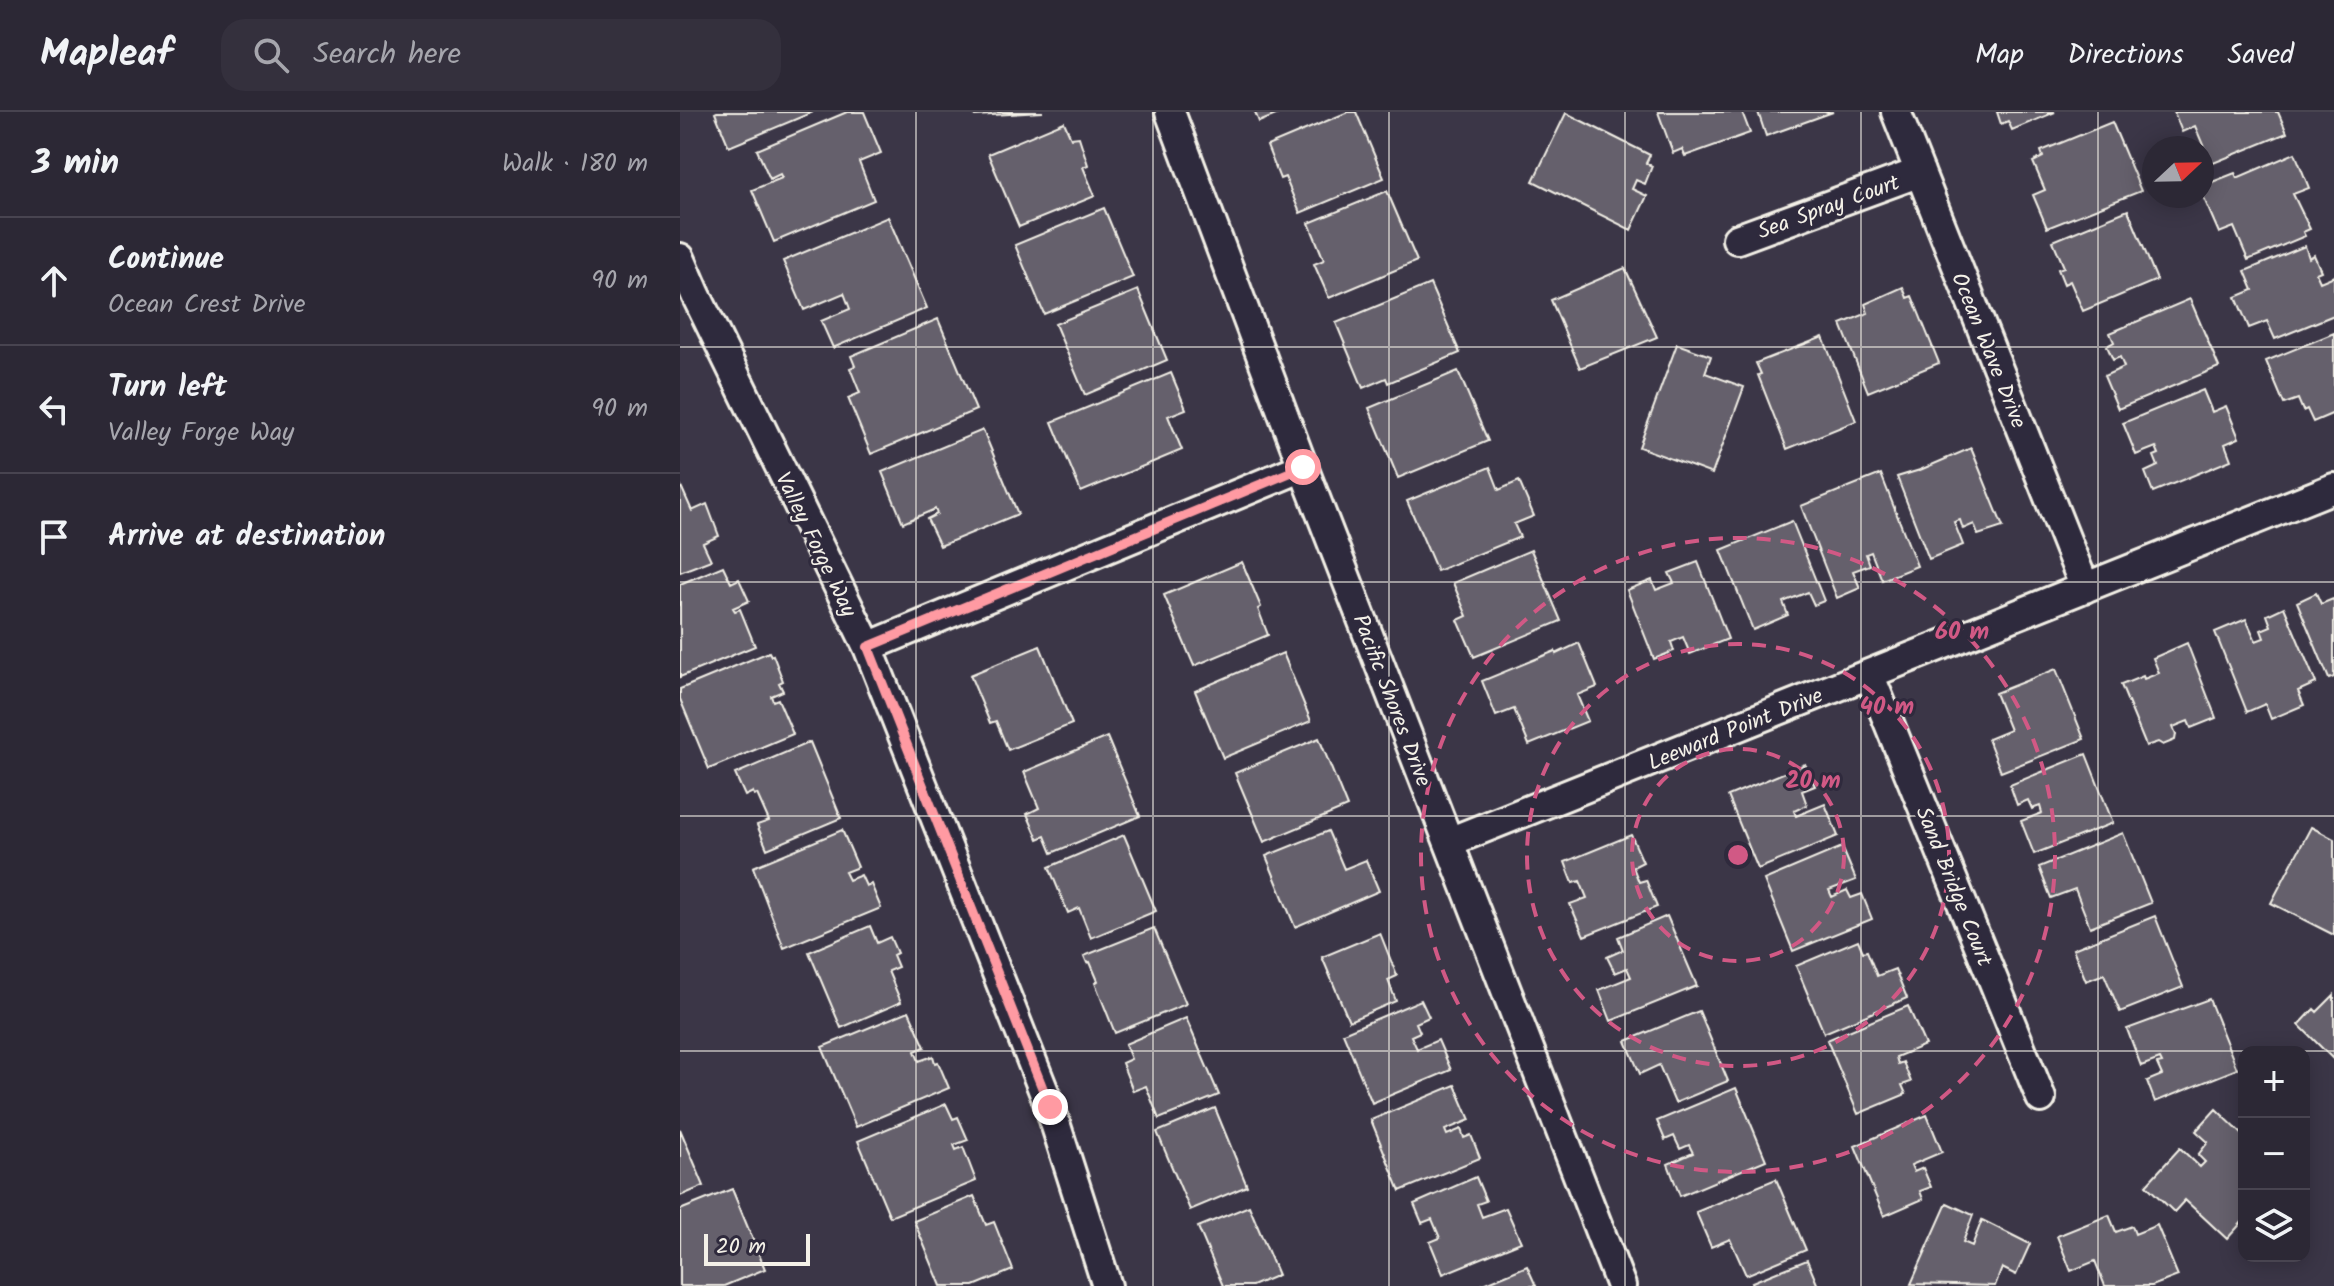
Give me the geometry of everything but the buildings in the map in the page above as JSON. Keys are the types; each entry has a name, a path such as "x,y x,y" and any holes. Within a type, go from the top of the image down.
{"street":[{"name":"Pacific Shores Drive","path":"1170,112 1303,467 1621,1286"},
{"name":"Ocean Wave Drive","path":"1896,112 2085,588"},
{"name":"Sea Spray Court","path":"1737,239 1920,172"},
{"name":"Valley Forge Way","path":"680,258 688,298 868,647 1050,1107 1107,1286"},
{"path":"868,647 1303,467"},
{"name":"Leeward Point Drive","path":"1449,842 2334,488"},
{"name":"Sand Bridge Court","path":"1869,674 2041,1098"}],"route":[{"path":"1050,1107 868,647 1303,467"}]}
